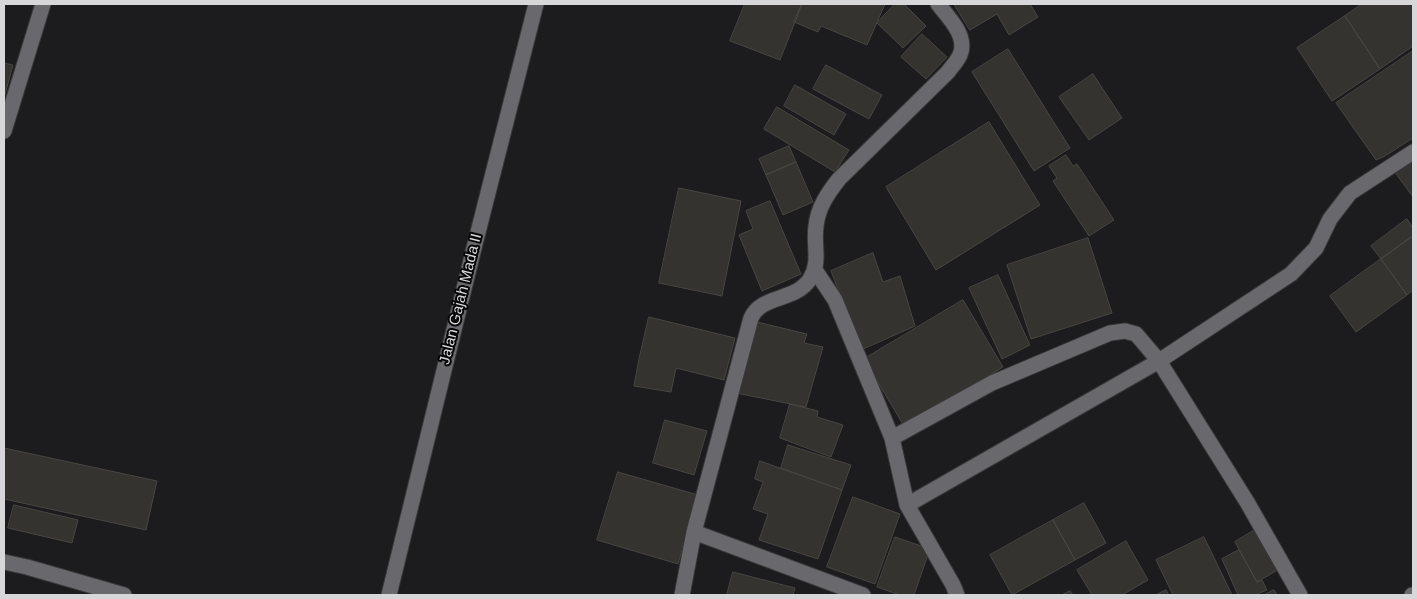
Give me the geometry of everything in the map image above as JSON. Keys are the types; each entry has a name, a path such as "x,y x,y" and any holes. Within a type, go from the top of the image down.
{"street":[{"path":"4,131 43,4"},
{"name":"Jalan Gajah Mada II","path":"389,595 475,242 536,4"},
{"path":"682,595 694,532 753,313 761,305 797,292 809,281 815,270 817,258 815,228 819,209 827,194 839,179 956,62 961,53 962,44 960,36 955,26 938,4"},
{"path":"907,505 1159,361 1291,274 1316,248 1330,219 1350,193 1413,152"},
{"path":"815,270 835,300 892,438 907,505 957,595"},
{"path":"892,438 992,383 1110,333 1125,331 1136,334 1159,361 1247,502 1300,595"},
{"path":"694,532 863,595"},
{"path":"4,562 124,595"}],"building":[{"path":"745,4 802,4 780,60 730,41"},
{"path":"802,4 885,4 867,45 821,26 818,32 794,22"},
{"path":"895,4 904,4 926,26 903,48 877,23"},
{"path":"954,4 1030,4 1038,17 1009,35 997,14 970,30"},
{"path":"1362,4 1413,4 1413,46 1380,69 1345,16"},
{"path":"1345,16 1380,69 1332,101 1297,48"},
{"path":"922,34 947,57 926,79 901,57"},
{"path":"1008,49 1070,148 1034,171 972,72"},
{"path":"1413,51 1413,138 1376,160 1336,103"},
{"path":"4,63 13,65 4,98"},
{"path":"826,65 882,95 869,119 813,89"},
{"path":"1093,74 1122,118 1089,140 1059,97"},
{"path":"795,85 846,114 834,135 784,106"},
{"path":"777,107 849,150 835,172 764,129"},
{"path":"989,122 1040,205 936,270 886,187"},
{"path":"789,146 796,162 766,175 759,159"},
{"path":"1066,155 1073,166 1077,164 1114,220 1089,236 1053,181 1057,178 1049,166"},
{"path":"1413,157 1413,197 1394,171"},
{"path":"796,162 813,202 783,215 766,175"},
{"path":"679,188 741,201 722,296 659,283"},
{"path":"770,201 801,274 762,291 739,235 753,229 746,211"},
{"path":"1407,219 1413,228 1413,236 1381,259 1371,246"},
{"path":"1413,236 1413,290 1407,295 1381,259"},
{"path":"1088,238 1112,313 1031,339 1007,265"},
{"path":"873,253 883,282 900,276 915,326 861,350 831,271"},
{"path":"1381,259 1407,295 1356,332 1330,296"},
{"path":"998,275 1030,345 1002,359 969,288"},
{"path":"963,300 1003,367 904,426 864,359"},
{"path":"649,317 735,338 724,380 676,368 671,392 634,386"},
{"path":"757,322 807,334 804,343 823,347 806,407 736,393"},
{"path":"790,404 818,411 817,417 843,425 831,457 780,438"},
{"path":"665,420 707,431 694,475 653,463"},
{"path":"788,445 851,465 842,490 781,468"},
{"path":"4,448 157,481 146,530 4,499"},
{"path":"760,461 842,490 818,559 759,540 768,514 753,509 763,482 755,479"},
{"path":"618,472 698,495 678,564 597,540"},
{"path":"853,497 900,514 875,584 827,567"},
{"path":"1084,503 1106,543 1075,560 1053,520"},
{"path":"14,505 78,520 72,543 8,528"},
{"path":"1053,520 1075,560 1012,595 990,555"},
{"path":"1258,528 1281,568 1257,582 1235,542"},
{"path":"895,537 930,549 914,595 900,595 877,587"},
{"path":"1204,537 1232,595 1173,595 1156,560"},
{"path":"1126,541 1148,580 1122,595 1092,595 1077,570"},
{"path":"1239,550 1257,582 1262,580 1267,590 1255,595 1238,595 1222,559"},
{"path":"733,572 795,588 793,595 727,595"},
{"path":"1166,590 1169,595 1156,595"},
{"path":"1274,590 1277,595 1264,595"},
{"path":"1070,591 1073,595 1062,595"}]}
